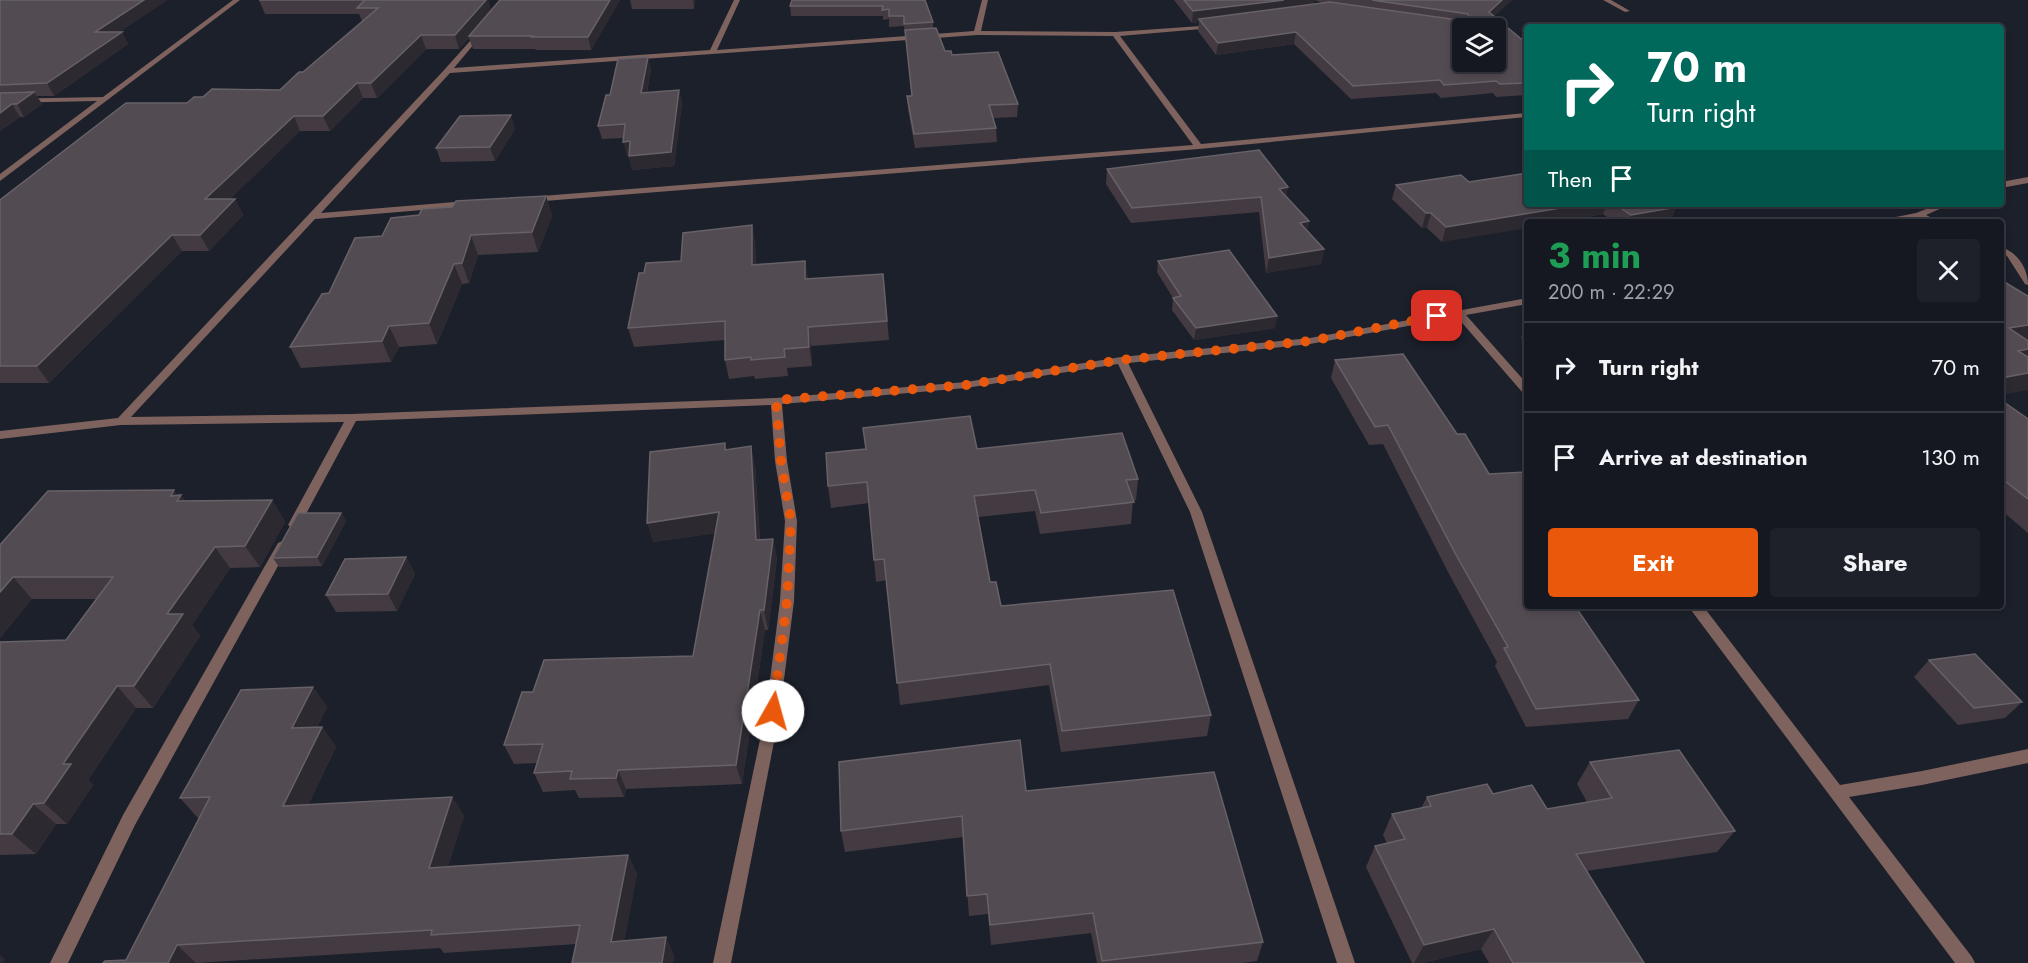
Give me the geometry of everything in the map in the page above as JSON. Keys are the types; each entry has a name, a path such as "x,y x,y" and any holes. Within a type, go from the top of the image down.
{"street":[{"path":"0,178 237,0"},
{"path":"712,51 737,0"},
{"path":"977,33 985,0"},
{"path":"1606,0 1627,11"},
{"path":"448,71 977,33 1115,34 1222,24"},
{"path":"121,421 448,71 485,27"},
{"path":"1115,34 1200,147"},
{"path":"0,101 106,99"},
{"path":"528,199 1200,147 1524,115"},
{"path":"2004,184 2028,180"},
{"path":"313,216 480,203"},
{"path":"1899,219 1939,207"},
{"path":"1918,215 1928,219"},
{"path":"2004,251 2010,254 2028,282"},
{"path":"0,435 121,421 352,418 776,400 966,385 1121,360 1310,341 1524,301"},
{"path":"1458,312 1524,387"},
{"path":"1121,360 1196,512 1346,963"},
{"path":"722,963 773,711 787,601 791,521 781,461 776,400"},
{"path":"59,963 129,820 352,418"},
{"path":"1697,609 1966,963"},
{"path":"1837,792 1922,778 2028,756"}],"building":[{"path":"0,0 144,0 95,32 122,32 47,83 0,85"},
{"path":"365,0 486,0 455,35 421,35 371,83 357,83 323,116 294,116 205,199 235,199 200,235 172,235 37,366 0,366 0,200 126,103 187,103 194,97 203,97 212,89 280,90 378,8 357,8"},
{"path":"500,0 610,0 588,37 469,36"},
{"path":"792,0 925,0 933,22 904,24 904,16 889,16 889,9 882,10 883,6 790,6"},
{"path":"1184,0 1284,0 1193,11"},
{"path":"1372,0 1502,0 1489,12 1496,18 1468,18 1468,14"},
{"path":"1330,2 1452,19 1452,72 1506,72 1506,26 1524,41 1524,83 1500,84 1496,81 1444,85 1440,80 1353,86 1296,32 1218,43 1199,19"},
{"path":"936,28 945,51 951,51 952,55 998,52 1018,104 989,105 996,128 914,134 907,96 912,96 905,30"},
{"path":"648,57 641,93 679,90 671,152 629,156 630,141 623,142 625,124 598,126 606,95 610,95 618,59"},
{"path":"34,92 17,104 12,104 0,113 0,93"},
{"path":"511,115 490,147 436,148 460,116"},
{"path":"1259,150 1288,187 1279,189 1309,221 1300,223 1324,249 1269,258 1261,197 1132,208 1107,169"},
{"path":"1524,173 1524,207 1567,207 1446,227 1431,213 1426,213 1396,185 1461,175 1469,182"},
{"path":"546,196 532,232 471,235 462,263 454,264 429,323 389,326 382,341 290,347 322,294 329,293 355,238 382,236 391,218 419,215 422,209 452,207 456,201"},
{"path":"1619,207 1677,207 1631,215"},
{"path":"752,225 752,265 805,261 805,279 883,274 887,321 808,327 809,347 784,349 785,357 751,360 751,357 725,360 725,321 628,328 639,273 644,273 646,263 681,261 683,233"},
{"path":"1229,250 1277,316 1196,328 1173,298 1181,296 1158,261"},
{"path":"2004,282 2028,296 2028,325 2009,328 2028,341 2028,349 2018,351 2028,357 2028,373 2004,377"},
{"path":"1403,354 1457,434 1465,434 1489,474 1524,472 1524,609 1577,609 1639,700 1536,709 1504,648 1508,647 1455,553 1388,425 1375,427 1335,360"},
{"path":"2004,402 2028,419 2028,499 2004,480"},
{"path":"970,416 977,449 1122,433 1138,479 1126,480 1134,502 1041,513 1035,490 974,496 990,582 996,582 1001,606 1173,590 1211,715 1062,731 1050,664 897,683 884,559 874,560 867,482 828,486 826,453 866,449 863,428"},
{"path":"725,443 725,450 751,446 756,540 773,539 764,610 760,610 736,765 618,770 616,778 570,779 572,771 534,773 543,744 504,745 522,692 533,692 544,660 693,656 719,512 647,523 650,452"},
{"path":"174,490 171,496 181,495 177,501 272,500 245,546 215,547 167,614 183,614 134,686 117,686 63,764 71,764 44,803 33,804 12,834 0,834 0,642 66,640 113,577 13,577 0,592 0,545 48,491"},
{"path":"298,513 341,513 317,557 273,558"},
{"path":"406,557 388,594 326,595 345,559"},
{"path":"1975,654 2022,702 1974,708 1929,660"},
{"path":"313,687 292,728 322,727 283,806 452,797 429,868 628,855 611,942 666,937 662,963 572,963 580,925 431,935 432,930 177,945 168,963 103,963 126,960 210,797 180,798 241,690"},
{"path":"1020,740 1026,791 1214,772 1263,942 1102,961 1093,913 990,925 987,894 967,896 962,816 841,831 839,762"},
{"path":"1679,750 1735,831 1576,854 1644,963 1513,963 1494,929 1424,945 1375,846 1405,839 1392,814 1431,806 1427,797 1487,784 1493,794 1532,785 1547,809 1612,798 1590,762"}],"route":[{"path":"773,711 787,601 791,521 781,461 776,400 966,385 1121,360 1310,341 1437,316"}]}
